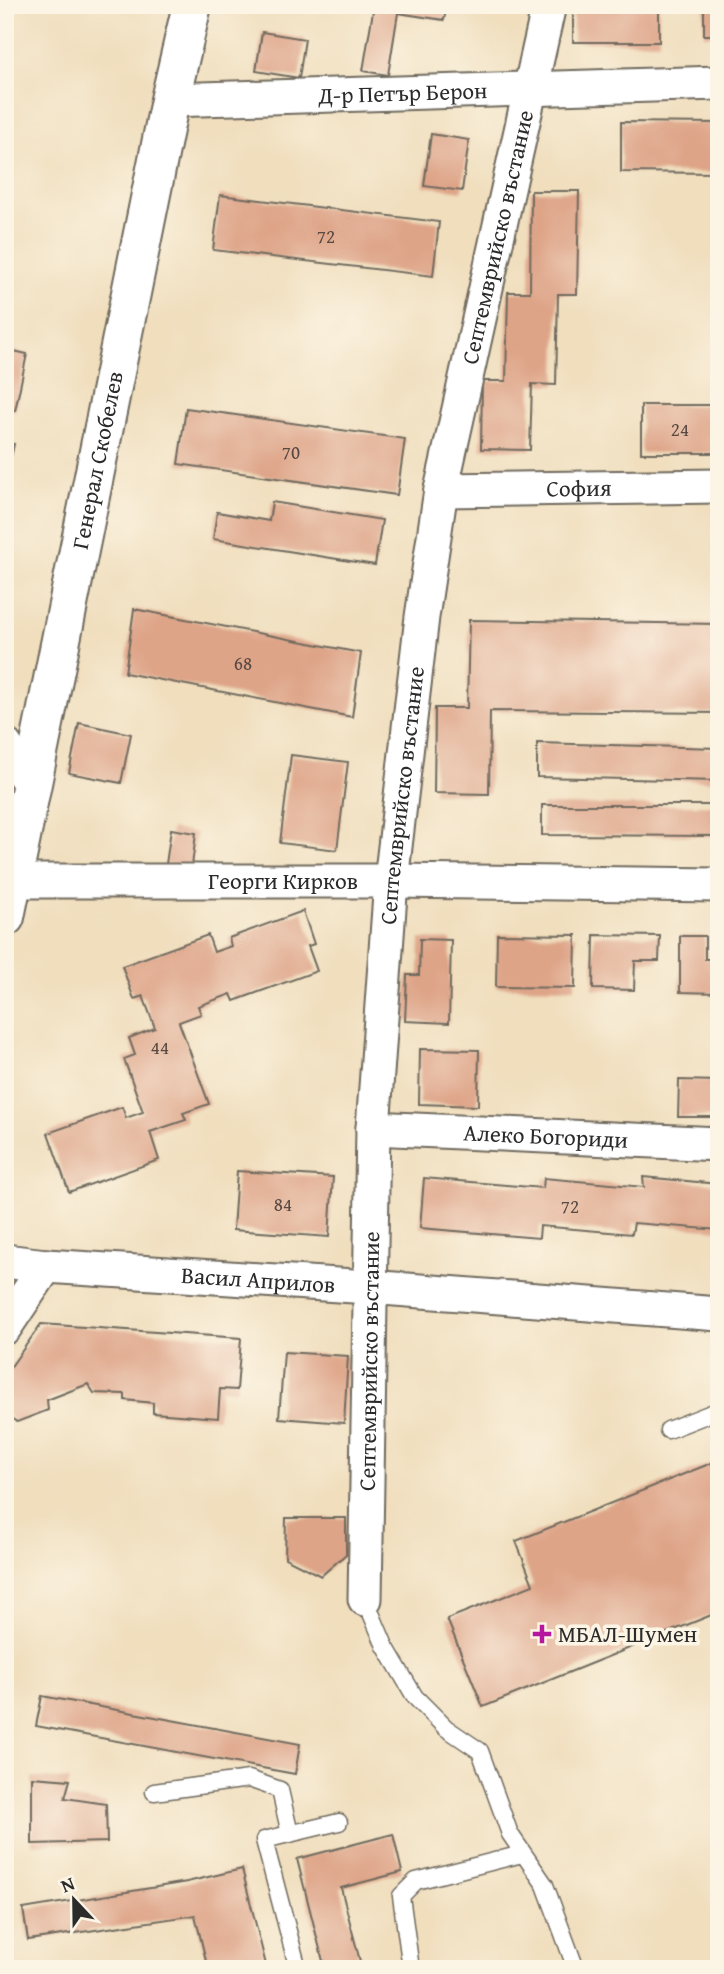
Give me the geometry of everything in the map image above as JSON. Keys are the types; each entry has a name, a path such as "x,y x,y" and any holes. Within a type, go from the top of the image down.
{"street":[{"name":"Генерал Скобелев","path":"9,899 170,100 192,5"},
{"name":"Септемврийско въстание","path":"365,1599 373,1128 391,881 422,617 442,490 549,5"},
{"name":"Д-р Петър Берон","path":"170,100 719,83"},
{"name":"София","path":"442,490 719,486"},
{"path":"5,745 32,787"},
{"name":"Георги Кирков","path":"9,899 391,881 719,885"},
{"name":"Алеко Богориди","path":"373,1128 719,1144"},
{"name":"Васил Априлов","path":"5,1261 719,1314"},
{"path":"5,1327 46,1266"}],"lane":[{"path":"668,1430 719,1410"},
{"path":"365,1599 385,1646 415,1698 446,1728 481,1751 510,1834 545,1885 576,1969"},
{"path":"154,1792 249,1779 280,1790 290,1834"},
{"path":"298,1969 264,1840 339,1822"},
{"path":"411,1969 401,1896 416,1881 522,1854"}],"building":[{"path":"374,5 447,5 444,20 398,13 388,75 363,71"},
{"path":"704,5 719,5 719,35 704,35"},
{"path":"573,7 659,7 659,42 573,42"},
{"path":"262,32 305,39 299,78 256,71"},
{"path":"621,122 719,123 719,173 621,172"},
{"path":"431,134 469,140 462,191 424,186"},
{"path":"531,191 579,191 577,294 558,294 556,385 532,384 530,450 481,449 482,381 506,381 508,292 530,292"},
{"path":"220,195 439,222 433,276 213,250"},
{"path":"5,349 27,354 15,411 5,409"},
{"path":"641,405 719,405 719,453 641,453"},
{"path":"186,408 405,439 397,495 178,464"},
{"path":"5,442 14,444 6,481 5,481"},
{"path":"272,502 382,520 375,565 213,539 217,512 269,521"},
{"path":"134,609 361,653 352,717 125,673"},
{"path":"469,620 719,624 719,713 490,711 489,794 434,793 435,708 467,708"},
{"path":"79,723 131,734 121,783 69,773"},
{"path":"537,743 719,748 719,781 537,777"},
{"path":"291,755 348,762 337,850 280,843"},
{"path":"542,805 719,805 719,836 542,835"},
{"path":"171,829 196,833 192,866 166,864"},
{"path":"303,911 314,944 308,946 317,971 234,1001 231,994 198,1006 201,1014 179,1022 209,1104 183,1113 186,1120 150,1132 159,1160 69,1192 48,1133 122,1107 126,1118 143,1112 124,1059 135,1055 129,1038 155,1028 143,996 134,999 122,966 208,935 214,952 231,946 229,938"},
{"path":"497,934 576,935 575,988 496,987"},
{"path":"594,935 660,936 659,961 635,961 634,990 593,989"},
{"path":"680,936 705,936 705,959 719,959 719,993 680,992"},
{"path":"420,939 451,940 449,1023 405,1021 407,975 419,975"},
{"path":"420,1049 479,1050 478,1106 419,1104"},
{"path":"679,1080 719,1081 719,1117 678,1117"},
{"path":"237,1171 333,1177 329,1237 233,1230"},
{"path":"643,1177 719,1184 719,1230 634,1223 632,1234 540,1226 539,1238 420,1228 424,1178 543,1188 544,1178 644,1187"},
{"path":"41,1324 241,1338 237,1390 220,1389 218,1418 153,1413 153,1403 125,1400 125,1394 94,1393 88,1384 47,1400 48,1410 17,1422 5,1414 5,1375"},
{"path":"284,1352 348,1356 344,1423 279,1418"},
{"path":"719,1460 719,1612 483,1707 447,1619 533,1585 516,1541"},
{"path":"286,1518 346,1518 346,1554 321,1576 285,1558"},
{"path":"42,1696 300,1744 295,1774 36,1726"},
{"path":"32,1777 70,1780 65,1798 106,1804 107,1842 32,1844"},
{"path":"393,1834 402,1872 341,1888 362,1969 325,1969 297,1859"},
{"path":"242,1869 267,1969 208,1969 195,1915 28,1940 23,1909 187,1882"}],"place":[{"name":"МБАЛ-Шумен","path":"542,1634"}]}
